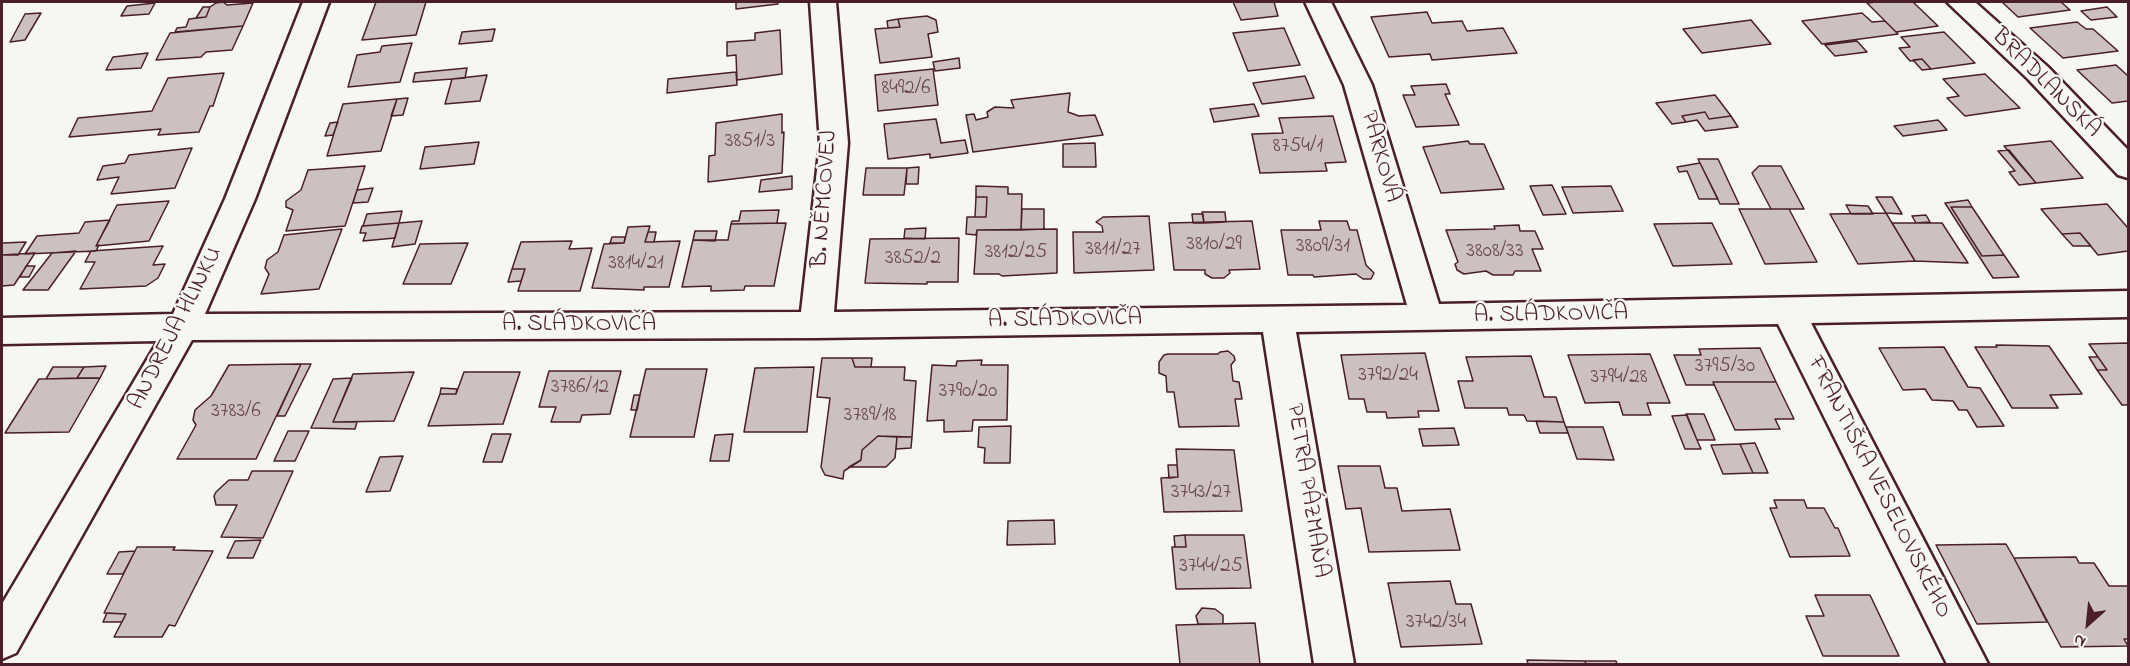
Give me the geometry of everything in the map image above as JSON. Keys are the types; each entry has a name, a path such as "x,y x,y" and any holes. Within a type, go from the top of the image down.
{"street":[{"name":"ANDREJA HLINKU","path":"2,640 183,327 232,218 316,2"},
{"name":"B. NĚMCOVEJ","path":"816,325 834,143 823,2"},
{"name":"PARKOVÁ","path":"1318,2 1358,85 1427,318"},
{"name":"BRADLANSKÁ","path":"1960,2 2038,74 2128,168"},
{"name":"A. SLÁDKOVIČA","path":"2,331 183,327 816,325 1427,318 2128,304"},
{"name":"FRANTIŠKA VESELOVSKÉHO","path":"1788,311 1968,664"},
{"name":"PETRA PÁZMAŇA","path":"1277,318 1334,664"}],"building":[{"path":"223,2 227,5 253,3 243,26 175,32 177,28 186,27 189,19 206,17 210,7"},
{"path":"376,2 426,2 416,35 362,40"},
{"path":"736,2 778,2 778,4 736,9"},
{"path":"1233,2 1274,2 1278,16 1241,20"},
{"path":"1913,2 1938,26 1896,32 1867,3"},
{"path":"2002,2 2061,2 2070,10 2018,17"},
{"path":"155,3 149,14 121,16 127,6"},
{"path":"203,7 210,7 206,17 196,18"},
{"path":"2107,7 2117,17 2091,20 2081,11"},
{"path":"1427,12 1432,23 1462,21 1467,31 1503,28 1517,53 1432,60 1430,54 1389,57 1371,17"},
{"path":"41,13 25,40 10,42 25,14"},
{"path":"1862,13 1872,22 1885,21 1898,34 1822,44 1802,21"},
{"path":"927,16 936,20 938,32 928,34 932,57 880,63 875,29 900,27 898,19"},
{"path":"898,19 900,27 888,28 887,21"},
{"path":"1751,20 1771,44 1702,53 1683,29"},
{"path":"2077,22 2086,29 2093,29 2118,51 2063,58 2030,28"},
{"path":"243,26 232,50 206,52 201,57 156,60 170,33"},
{"path":"1284,28 1300,65 1248,71 1233,33"},
{"path":"495,29 492,41 459,44 462,32"},
{"path":"780,30 782,74 737,80 736,55 727,56 727,42 755,40 755,33"},
{"path":"1944,32 1975,63 1931,69 1922,59 1910,61 1899,48 1910,47 1901,37"},
{"path":"1857,41 1867,52 1835,56 1825,45"},
{"path":"412,43 400,82 348,87 357,55 380,52 382,46"},
{"path":"148,53 141,68 106,70 113,57"},
{"path":"959,58 960,68 935,71 933,62"},
{"path":"1922,59 1931,69 1922,70 1913,60"},
{"path":"2116,65 2128,76 2128,101 2112,103 2077,70"},
{"path":"467,68 465,78 413,82 415,73"},
{"path":"933,69 938,105 878,111 875,75"},
{"path":"736,72 737,85 667,93 668,79"},
{"path":"224,73 213,106 210,106 199,132 158,135 161,129 69,137 78,118 152,111 168,78"},
{"path":"1985,74 2020,108 1965,116 1947,98 1959,96 1943,79"},
{"path":"487,75 480,101 445,104 452,79"},
{"path":"1305,76 1314,98 1262,104 1253,83"},
{"path":"1446,84 1450,94 1445,94 1459,125 1416,127 1403,95 1415,95 1411,86"},
{"path":"1070,93 1068,112 1079,116 1095,115 1103,135 973,152 966,115 974,114 976,120 988,117 987,112 995,107 1014,108 1011,100"},
{"path":"1715,95 1731,116 1709,119 1705,112 1682,116 1686,122 1672,124 1656,103"},
{"path":"408,98 403,115 391,116 397,99"},
{"path":"397,99 381,151 327,156 343,104"},
{"path":"1254,104 1259,116 1214,122 1210,109"},
{"path":"1705,112 1709,119 1731,116 1738,127 1705,131 1697,120 1686,122 1682,116"},
{"path":"782,114 782,133 784,132 782,173 708,182 709,156 715,155 716,123"},
{"path":"1333,116 1346,162 1325,163 1327,171 1260,173 1252,134 1283,133 1279,118"},
{"path":"936,119 941,143 965,140 968,153 930,158 930,154 888,159 884,124"},
{"path":"1938,120 1947,130 1903,136 1894,126"},
{"path":"338,122 333,135 325,136 330,123"},
{"path":"1468,141 1470,144 1484,144 1504,189 1441,193 1423,147"},
{"path":"2051,141 2083,178 2036,183 2004,146"},
{"path":"479,142 474,164 420,169 425,147"},
{"path":"1095,143 1096,167 1063,167 1063,144"},
{"path":"192,148 175,188 111,194 119,177 97,180 103,166 125,163 129,155"},
{"path":"2009,150 2036,183 2019,185 2009,172 2015,171 1998,151"},
{"path":"1698,159 1718,159 1739,204 1720,204"},
{"path":"1700,163 1718,199 1699,199 1687,171 1679,172 1677,167"},
{"path":"365,166 345,226 286,231 293,210 286,207 286,201 301,190 308,170"},
{"path":"1759,166 1781,166 1804,209 1771,209 1752,173"},
{"path":"919,167 918,184 906,184 907,168"},
{"path":"866,168 907,168 904,195 863,195"},
{"path":"792,176 792,189 759,192 761,180"},
{"path":"1552,185 1566,214 1543,215 1530,186"},
{"path":"976,186 1008,187 1008,194 1022,194 1021,230 977,230 976,235 966,234 967,217 986,217 987,197 976,197"},
{"path":"1611,186 1623,211 1573,213 1562,187"},
{"path":"373,188 368,202 353,203 357,190"},
{"path":"976,197 987,197 986,217 975,217"},
{"path":"1876,197 1892,197 1902,214 1886,213"},
{"path":"1968,200 1972,207 1951,207 1982,256 2004,255 2019,277 1993,278 1945,203"},
{"path":"169,201 149,241 96,246 117,205"},
{"path":"2107,204 2128,228 2128,251 2098,255 2080,233 2062,234 2041,209"},
{"path":"1846,205 1868,206 1873,214 1851,214"},
{"path":"1951,207 1972,207 2004,255 1982,256"},
{"path":"1022,209 1044,209 1044,229 1021,230"},
{"path":"1739,209 1789,209 1817,262 1765,264"},
{"path":"779,210 777,223 731,224 732,221 739,221 741,211"},
{"path":"402,211 399,223 363,226 367,214"},
{"path":"1202,212 1225,212 1226,222 1204,223"},
{"path":"1886,213 1915,261 1858,264 1830,214"},
{"path":"1192,214 1203,214 1204,223 1193,223"},
{"path":"1926,215 1930,222 1916,223 1912,216"},
{"path":"1149,216 1154,270 1074,273 1073,232 1103,232 1102,226 1096,222 1103,217"},
{"path":"110,220 96,246 99,245 96,251 25,254 37,236 79,233 85,222"},
{"path":"422,221 415,244 392,247 399,223"},
{"path":"1252,221 1260,269 1229,270 1230,273 1224,278 1212,278 1205,274 1205,270 1174,270 1169,223"},
{"path":"1319,221 1347,221 1350,230 1357,230 1366,265 1374,273 1371,279 1363,279 1356,274 1314,277 1313,275 1288,275 1281,230 1321,230"},
{"path":"399,223 395,238 363,241 366,233 360,233 362,226"},
{"path":"786,223 774,286 745,286 744,290 711,291 711,286 682,287 693,240 728,240 731,224"},
{"path":"1712,223 1732,264 1673,266 1654,224"},
{"path":"1892,223 1942,223 1968,263 1915,261"},
{"path":"1519,225 1520,231 1535,231 1543,249 1532,249 1541,271 1515,271 1513,275 1493,275 1486,271 1464,274 1457,270 1455,264 1458,262 1446,230 1495,229 1494,226"},
{"path":"650,226 645,242 680,241 669,287 644,287 644,290 592,288 604,244 624,243 628,227"},
{"path":"926,228 925,239 904,238 905,229"},
{"path":"342,229 319,289 261,294 269,274 265,268 267,260 278,252 284,235"},
{"path":"1057,229 1057,273 1002,276 974,274 977,230"},
{"path":"695,231 717,231 715,241 693,240"},
{"path":"648,232 656,232 654,242 645,242"},
{"path":"2080,233 2091,246 2073,246 2062,234"},
{"path":"612,237 625,237 624,243 610,243"},
{"path":"959,238 958,282 865,283 870,239"},
{"path":"572,241 569,249 592,248 580,291 518,291 525,269 512,269 521,242"},
{"path":"26,242 18,255 2,255 2,243"},
{"path":"468,243 451,284 403,284 420,244"},
{"path":"163,246 153,265 165,264 158,278 146,286 80,289 95,262 85,262 91,251"},
{"path":"76,251 48,290 23,290 52,253"},
{"path":"35,253 14,285 2,286 2,255"},
{"path":"26,266 35,266 29,277 20,277"},
{"path":"512,269 525,269 521,281 508,282"},
{"path":"2128,343 2128,405 2122,405 2097,370 2107,370 2089,344"},
{"path":"1996,345 2049,346 2082,394 2050,395 2058,408 2012,408 1975,347 1997,347"},
{"path":"1944,347 1968,387 1980,388 2004,426 1977,427 1967,410 1959,410 1953,401 1932,400 1925,389 1903,390 1879,348"},
{"path":"1760,348 1776,382 1713,382 1714,385 1686,385 1674,355 1701,355 1699,349"},
{"path":"1228,351 1234,356 1235,360 1231,365 1233,381 1239,382 1242,399 1235,399 1239,426 1179,427 1174,392 1167,392 1166,376 1159,373 1159,362 1164,355 1168,354 1218,354"},
{"path":"1425,353 1439,411 1418,411 1419,417 1387,418 1386,412 1367,412 1364,399 1349,399 1341,355"},
{"path":"1650,354 1670,403 1647,403 1651,415 1623,415 1619,402 1585,403 1568,355"},
{"path":"1531,356 1544,397 1556,397 1564,422 1527,421 1524,415 1509,415 1507,408 1465,408 1458,381 1473,381 1466,357"},
{"path":"2089,357 2098,357 2107,370 2097,370"},
{"path":"822,358 852,358 855,367 905,367 904,380 916,381 912,437 878,436 862,450 861,460 844,471 843,479 825,475 821,467 830,398 817,397"},
{"path":"852,358 872,358 871,367 855,367"},
{"path":"982,360 981,365 1008,365 1007,420 973,420 972,431 944,432 944,420 927,421 932,365 956,366 957,361"},
{"path":"301,364 256,459 177,459 196,425 193,420 195,410 211,396 229,365"},
{"path":"301,364 311,364 285,416 277,416"},
{"path":"106,366 100,378 77,378 84,367"},
{"path":"53,367 84,367 77,378 46,379"},
{"path":"814,367 807,432 744,432 755,368"},
{"path":"646,369 707,369 694,437 630,437"},
{"path":"549,371 621,371 610,414 582,415 580,422 551,422 556,407 539,407"},
{"path":"414,372 394,421 333,422 353,374"},
{"path":"464,372 520,372 503,424 428,426 440,394 456,394"},
{"path":"100,378 69,432 5,433 39,379"},
{"path":"352,378 333,422 357,422 355,429 311,428 333,379"},
{"path":"1713,382 1776,382 1794,419 1775,419 1780,429 1735,430"},
{"path":"441,388 457,389 456,394 440,394"},
{"path":"634,395 640,395 637,410 631,410"},
{"path":"1686,414 1704,414 1715,440 1697,440"},
{"path":"1687,415 1701,449 1685,449 1672,416"},
{"path":"1536,421 1564,422 1568,433 1540,433"},
{"path":"1011,426 1010,463 984,463 985,448 978,447 979,427"},
{"path":"1566,427 1603,427 1614,460 1577,459"},
{"path":"1454,428 1459,445 1423,446 1419,429"},
{"path":"288,431 309,431 295,461 274,461"},
{"path":"492,434 511,434 502,462 483,462"},
{"path":"733,434 729,461 710,461 715,435"},
{"path":"878,436 897,437 895,458 886,467 849,467 861,460 862,450"},
{"path":"897,437 912,437 911,448 896,449"},
{"path":"1755,443 1768,473 1753,473 1740,444"},
{"path":"1740,444 1753,473 1723,474 1711,445"},
{"path":"1176,449 1234,450 1242,511 1164,512 1161,478 1178,477"},
{"path":"403,456 390,491 366,492 380,457"},
{"path":"1168,465 1177,465 1178,477 1169,478"},
{"path":"1338,466 1380,466 1385,488 1397,488 1402,511 1450,509 1460,550 1369,552 1361,508 1346,509"},
{"path":"252,471 293,471 263,538 221,537 237,505 216,505 214,496 229,480 248,480"},
{"path":"1774,500 1804,500 1807,508 1824,508 1835,528 1838,528 1850,556 1790,557 1770,508 1777,508"},
{"path":"1054,520 1055,544 1007,545 1008,521"},
{"path":"1185,535 1186,547 1175,547 1174,536"},
{"path":"1185,535 1244,535 1251,588 1176,589 1172,547 1186,547"},
{"path":"261,540 253,558 227,558 235,541"},
{"path":"2006,544 2047,622 1977,624 1936,545"},
{"path":"137,547 175,547 173,550 213,551 175,626 169,625 162,637 114,637 126,614 104,613"},
{"path":"135,551 123,574 107,574 119,552"},
{"path":"2076,557 2079,563 2094,563 2109,586 2128,586 2128,639 2124,639 2128,646 2061,647 2014,558"},
{"path":"1450,581 1456,604 1471,604 1482,644 1401,647 1388,583"},
{"path":"1815,595 1870,595 1899,656 1823,656 1806,616 1824,616"},
{"path":"1202,608 1215,609 1223,615 1223,624 1198,624 1196,616"},
{"path":"107,613 126,614 122,622 103,622"},
{"path":"1255,623 1260,664 1180,664 1176,625"},
{"path":"1527,660 1585,661 1586,664 1528,664"},
{"path":"1585,661 1616,661 1617,664 1586,664"}]}
